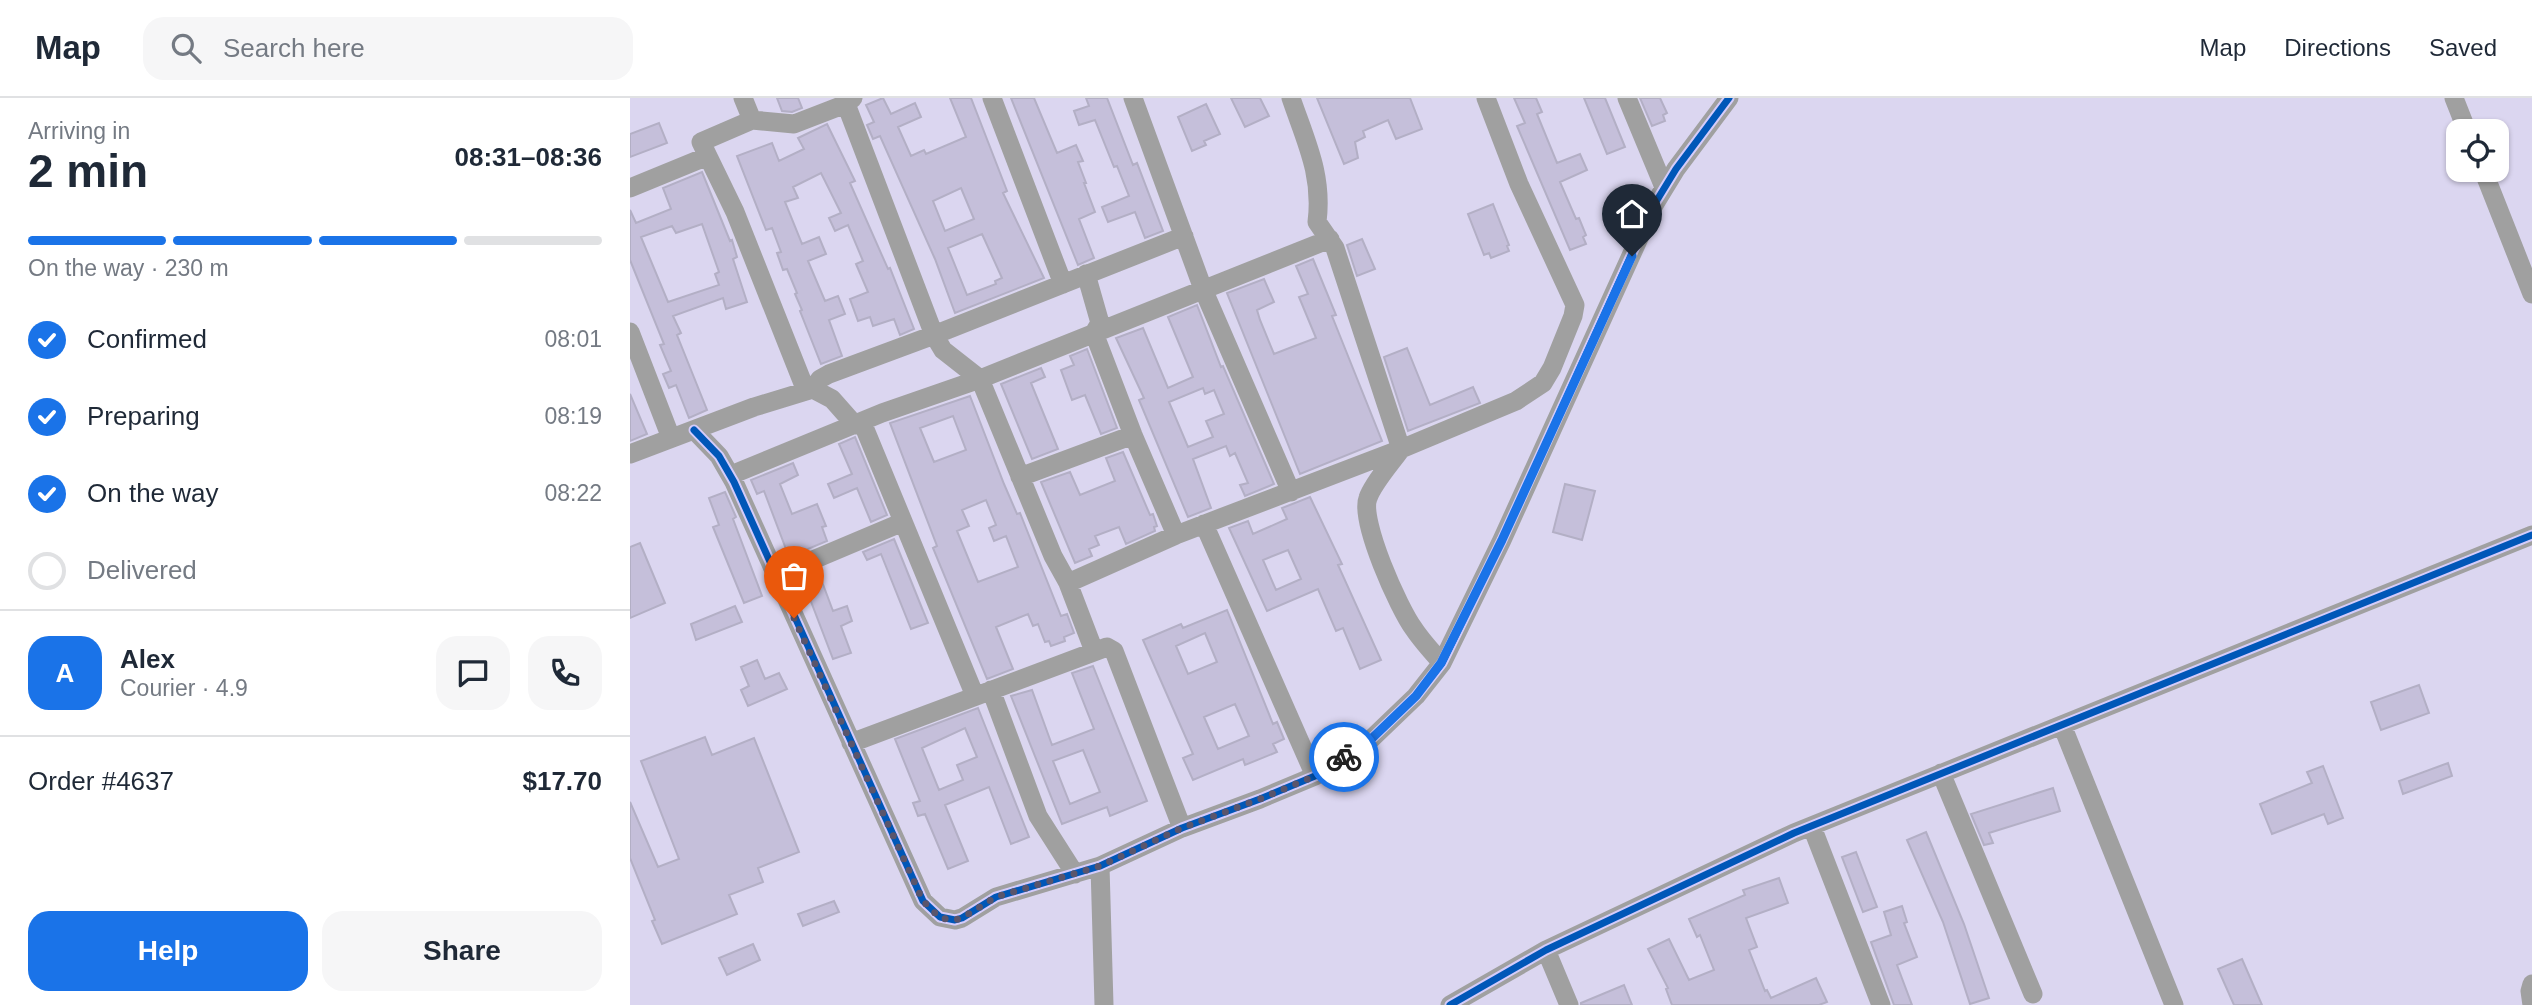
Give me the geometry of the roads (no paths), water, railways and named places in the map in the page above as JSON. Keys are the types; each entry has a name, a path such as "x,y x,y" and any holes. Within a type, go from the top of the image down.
{"street":[{"path":"743,98 752,120"},
{"path":"992,98 1063,284"},
{"path":"1133,98 1203,289 1291,492"},
{"path":"1291,98 1318,180 1317,222 1330,239 1402,449"},
{"path":"1069,583 1204,524 1402,449 1516,401 1543,383 1552,369 1573,316 1574,305 1519,184 1486,98"},
{"path":"1627,98 1664,187"},
{"path":"694,430 711,446 731,475 923,901 940,918 962,918 996,897 1100,866 1182,828 1315,776 1366,744 1416,696 1441,663 1502,540 1654,205 1664,187 1729,98"},
{"path":"2454,98 2462,119"},
{"path":"1075,874 1038,816 859,424 832,399 810,390 735,212 701,142 752,120 794,124 850,101 934,335 943,349 980,379 1053,556 1069,583 1094,651"},
{"path":"630,188 708,156"},
{"path":"2488,182 2532,294"},
{"path":"630,454 810,390 829,374 1184,236"},
{"path":"731,475 1330,239"},
{"path":"1086,274 1100,323 1094,333"},
{"path":"630,332 671,438"},
{"path":"1094,333 1176,536"},
{"path":"1020,477 1133,435"},
{"path":"1402,449 1368,498 1368,525 1401,608 1441,663"},
{"path":"775,576 903,522"},
{"path":"1204,524 1315,776"},
{"path":"1450,1005 1546,950 1676,887 1812,827 2532,535"},
{"path":"851,743 1107,647 1114,651 1182,828"},
{"path":"2062,725 2174,1005"},
{"path":"1941,773 2033,995"},
{"path":"1812,827 1881,1005"},
{"path":"1100,866 1104,1005"},
{"path":"1546,950 1569,1005"},
{"path":"2532,984 2532,1005"}]}
